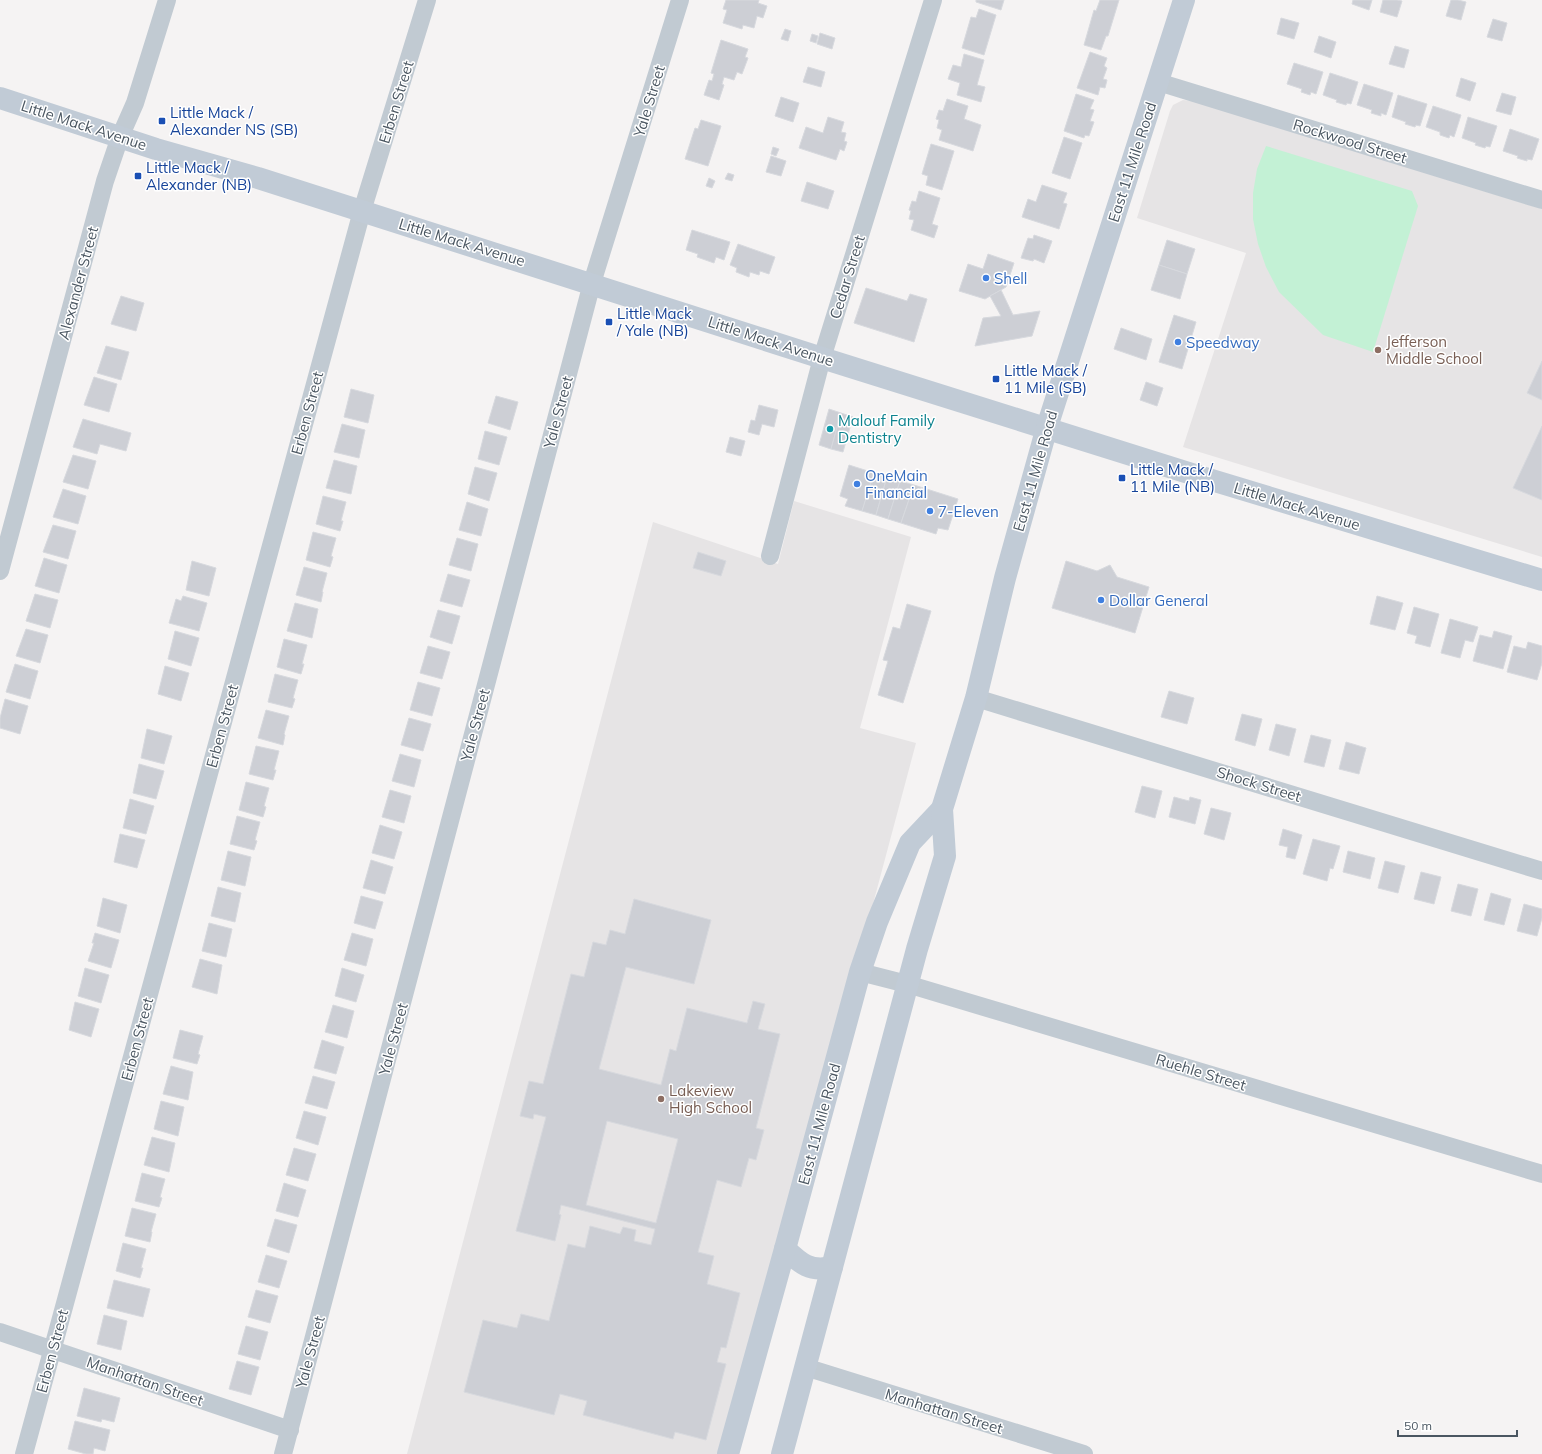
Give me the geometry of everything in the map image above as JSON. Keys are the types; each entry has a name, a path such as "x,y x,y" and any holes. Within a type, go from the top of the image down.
{"main road":[{"name":"East 11 Mile Road","path":"782,1454 907,984 945,856 942,809 976,698 1005,578 1047,428 1184,0"},
{"name":"Little Mack Avenue","path":"0,98 120,138 258,178 1195,475 1542,580"},
{"name":"East 11 Mile Road","path":"728,1454 860,972 877,922 910,843 942,809"},
{"path":"785,1249 801,1263 811,1268 821,1269 832,1267"}],"street":[{"name":"Alexander Street","path":"0,571 105,181 120,138 135,102 167,0"},
{"name":"Erben Street","path":"24,1454 362,211 427,0"},
{"name":"Yale Street","path":"283,1454 592,283 680,0"},
{"name":"Cedar Street","path":"770,556 822,358 933,0"},
{"name":"Rockwood Street","path":"1158,82 1542,200"},
{"name":"Shock Street","path":"976,698 1542,871"},
{"name":"Ruehle Street","path":"860,972 907,984 1542,1174"},
{"name":"Manhattan Street","path":"0,1332 290,1430"},
{"name":"Manhattan Street","path":"805,1367 1084,1454"}],"shaded area":[{"name":"Jefferson Middle School","path":"1183,100 1192,101 1542,209 1542,557 1183,447 1246,253 1137,218 1170,111 1173,105"},
{"name":"Lakeview High School","path":"794,501 911,537 860,728 916,743 726,1454 407,1454 653,522 778,564"}],"green space":[{"path":"1266,146 1412,191 1418,206 1373,352 1323,335 1279,292 1266,267 1258,244 1253,219 1253,193 1257,169"}],"building":[{"path":"726,0 759,0 758,3 767,6 763,18 757,16 754,28 743,25 742,29 723,23 727,10 723,9"},
{"path":"976,0 1004,0 1001,10 976,2"},
{"path":"1100,0 1119,0 1108,36 1106,36 1101,50 1084,45 1094,10 1096,11"},
{"path":"1353,0 1372,0 1369,10 1352,4"},
{"path":"1383,0 1402,1 1397,17 1380,12"},
{"path":"1451,0 1466,2 1461,20 1446,16"},
{"path":"979,9 996,15 984,55 962,48 971,17 976,18"},
{"path":"1281,18 1299,23 1294,39 1277,34"},
{"path":"1493,19 1507,23 1502,41 1487,37"},
{"path":"785,29 791,31 788,41 781,39"},
{"path":"820,33 835,38 832,49 817,44"},
{"path":"812,34 818,36 816,43 810,41"},
{"path":"1319,36 1336,42 1331,58 1314,52"},
{"path":"721,40 748,49 745,57 748,58 742,74 737,72 734,80 724,77 722,84 724,85 719,100 704,95 709,80 712,81 714,74 711,73"},
{"path":"1395,46 1409,50 1404,68 1389,64"},
{"path":"1090,52 1107,58 1104,66 1107,68 1103,79 1107,80 1105,88 1100,87 1098,95 1077,88"},
{"path":"964,54 984,60 977,85 985,87 981,102 957,95 960,83 948,79 953,65 961,67"},
{"path":"1294,63 1323,72 1316,94 1311,92 1310,95 1301,92 1302,89 1287,84"},
{"path":"808,67 825,72 821,87 803,82"},
{"path":"1330,73 1358,82 1351,104 1347,103 1346,105 1336,102 1337,100 1323,95"},
{"path":"1461,78 1476,83 1470,101 1456,96"},
{"path":"1364,84 1393,93 1386,115 1381,113 1381,116 1371,113 1372,110 1357,105"},
{"path":"1502,93 1516,97 1511,115 1496,111"},
{"path":"1076,94 1094,100 1090,109 1094,110 1090,121 1094,122 1089,136 1085,135 1084,138 1064,131"},
{"path":"1398,95 1427,104 1420,126 1416,125 1415,127 1405,124 1406,122 1392,117"},
{"path":"781,97 799,103 793,122 775,116"},
{"path":"947,99 968,106 964,119 981,125 973,151 939,140 942,130 937,128 939,120 936,119 939,110 943,111"},
{"path":"1433,106 1461,115 1454,137 1450,135 1449,138 1440,135 1440,132 1426,127"},
{"path":"828,117 844,122 841,132 846,133 844,141 847,142 844,151 840,149 836,160 799,148 806,127 823,133"},
{"path":"1468,117 1497,126 1490,147 1486,146 1485,148 1475,145 1476,143 1462,138"},
{"path":"701,120 721,126 708,166 685,159 695,128 698,129"},
{"path":"1510,129 1539,139 1532,160 1527,159 1527,161 1517,158 1518,156 1503,151"},
{"path":"1064,137 1082,143 1070,179 1052,173"},
{"path":"931,144 954,151 942,190 926,185 928,176 922,174"},
{"path":"773,147 779,149 776,156 771,154"},
{"path":"771,156 786,161 781,176 766,172"},
{"path":"728,173 734,175 732,181 725,179"},
{"path":"709,178 715,181 712,188 706,186"},
{"path":"807,182 834,191 828,209 801,201"},
{"path":"1042,185 1067,193 1063,203 1067,204 1059,229 1022,217 1028,199 1036,202"},
{"path":"919,191 940,198 932,224 938,226 934,238 911,230 914,220 909,219 911,211 909,210 912,201 916,202"},
{"path":"692,230 730,242 724,260 716,257 714,263 697,257 698,254 686,250"},
{"path":"1034,235 1052,241 1044,263 1034,259 1033,261 1021,258 1028,238 1033,239"},
{"path":"1167,240 1195,249 1187,274 1159,265"},
{"path":"738,244 775,257 769,274 760,271 759,275 750,272 749,277 736,272 737,268 730,265"},
{"name":"Shell","path":"988,254 1014,263 1006,287 985,299 959,291 968,264 983,269"},
{"path":"1159,265 1187,274 1180,299 1151,290"},
{"path":"866,288 907,301 910,294 927,299 914,342 854,323"},
{"path":"1001,290 1013,315 1040,311 1032,336 975,346 983,318 1001,316 990,296"},
{"path":"121,296 144,303 136,331 111,324"},
{"name":"Speedway","path":"1174,315 1196,322 1182,369 1159,362"},
{"path":"1121,328 1152,339 1146,360 1114,349"},
{"path":"106,346 129,352 121,380 97,373"},
{"path":"1542,361 1542,400 1527,393"},
{"path":"94,377 117,384 109,412 84,405"},
{"path":"1146,382 1163,388 1157,406 1140,400"},
{"path":"351,389 374,395 368,423 344,417"},
{"path":"496,396 518,402 510,430 488,423"},
{"path":"759,405 778,410 774,427 762,424 759,435 748,432 751,420 755,421"},
{"name":"Malouf Family Dentistry","path":"829,409 841,413 831,449 819,445"},
{"path":"841,413 853,417 843,452 831,449"},
{"path":"83,419 131,433 126,451 100,444 97,454 73,447"},
{"path":"342,424 365,430 359,458 334,452"},
{"path":"1542,426 1542,500 1513,488"},
{"path":"485,431 507,437 499,465 478,459"},
{"path":"730,437 745,441 741,456 726,452"},
{"path":"73,455 96,461 88,489 63,482"},
{"path":"334,460 357,466 351,494 326,488"},
{"name":"OneMain Financial","path":"849,465 874,473 862,511 845,506 848,499 840,496"},
{"path":"475,467 497,473 489,501 468,494"},
{"path":"874,473 887,477 876,515 862,511"},
{"path":"887,477 900,481 888,519 876,515"},
{"path":"900,481 914,485 901,523 888,519"},
{"name":"7-Eleven","path":"914,485 958,499 948,530 938,528 936,534 901,523"},
{"path":"63,489 86,496 78,524 53,517"},
{"path":"323,496 346,502 340,531 316,524"},
{"path":"467,502 488,509 481,536 459,530"},
{"path":"53,525 76,531 68,559 43,552"},
{"path":"313,532 336,538 331,556 333,557 330,567 306,560"},
{"path":"457,538 478,544 471,571 449,565"},
{"path":"698,552 726,561 721,576 693,568"},
{"path":"44,558 67,565 59,593 35,586"},
{"path":"192,561 216,568 209,596 186,590"},
{"path":"1066,561 1097,571 1110,565 1117,577 1149,587 1135,633 1052,608"},
{"path":"304,567 327,573 321,602 296,595"},
{"path":"448,574 470,580 462,607 440,601"},
{"path":"35,594 58,600 50,628 26,621"},
{"path":"183,596 207,603 199,631 169,623 176,599 181,601"},
{"path":"1377,596 1403,603 1395,630 1370,624"},
{"path":"295,603 318,609 312,638 287,631"},
{"path":"907,604 931,611 903,703 878,695 888,661 883,660 893,627 900,629"},
{"path":"1414,607 1439,614 1430,647 1415,643 1417,636 1407,633"},
{"path":"438,610 460,616 452,644 430,637"},
{"path":"1450,619 1478,627 1473,642 1465,640 1460,658 1441,653"},
{"path":"26,629 48,635 40,663 16,656"},
{"path":"175,631 199,638 191,666 168,659"},
{"path":"1494,631 1512,636 1503,669 1473,661 1480,635 1492,638"},
{"path":"284,639 307,645 301,674 277,667"},
{"path":"1528,642 1542,646 1542,663 1537,680 1507,672 1514,646 1526,649"},
{"path":"428,646 450,652 442,679 420,673"},
{"path":"15,664 38,671 30,699 6,692"},
{"path":"165,666 189,673 181,701 158,694"},
{"path":"275,674 298,680 292,708 268,702"},
{"path":"418,682 440,688 432,716 410,710"},
{"path":"1169,691 1194,698 1187,724 1161,717"},
{"path":"5,699 28,706 20,734 0,728 0,718"},
{"path":"266,710 289,716 284,734 283,745 258,738"},
{"path":"1242,714 1262,719 1255,746 1235,740"},
{"path":"409,718 431,724 423,751 401,745"},
{"path":"1276,724 1296,729 1289,756 1269,750"},
{"path":"147,729 172,736 164,764 141,758"},
{"path":"1311,735 1331,740 1324,767 1304,762"},
{"path":"1346,742 1366,748 1359,774 1339,769"},
{"path":"256,746 279,751 273,780 249,774"},
{"path":"400,754 421,760 414,787 392,781"},
{"path":"139,764 164,771 156,799 133,793"},
{"path":"246,782 269,788 264,806 266,807 263,817 239,810"},
{"path":"1142,786 1162,791 1155,818 1135,812"},
{"path":"390,790 411,796 404,823 382,817"},
{"path":"1174,797 1189,801 1190,797 1201,800 1195,824 1169,817"},
{"path":"130,799 154,806 146,834 123,828"},
{"path":"1211,808 1231,813 1224,840 1204,834"},
{"path":"237,816 260,822 254,850 230,844"},
{"path":"380,825 402,832 394,859 372,853"},
{"path":"1283,829 1302,835 1295,859 1286,857 1288,847 1279,845"},
{"path":"120,834 145,840 137,868 114,862"},
{"path":"1313,839 1340,846 1333,869 1330,868 1327,881 1303,874"},
{"path":"228,851 251,857 245,886 221,880"},
{"path":"1348,851 1375,858 1370,879 1343,872"},
{"path":"371,860 393,867 385,894 363,888"},
{"path":"1385,861 1405,866 1398,893 1378,888"},
{"path":"1421,872 1441,877 1434,904 1414,899"},
{"path":"1458,884 1478,889 1471,916 1451,911"},
{"path":"218,887 241,893 235,922 211,916"},
{"path":"1491,893 1511,899 1504,925 1484,920"},
{"path":"361,896 383,902 375,929 354,923"},
{"path":"103,898 127,905 120,933 97,926"},
{"path":"634,899 711,920 694,984 626,967 599,1069 661,1085 670,1049 676,1051 687,1008 747,1023 753,1001 765,1004 758,1029 780,1034 756,1128 764,1130 756,1160 749,1158 741,1187 717,1180 698,1252 714,1256 707,1284 740,1293 726,1348 721,1347 717,1362 726,1364 706,1440 675,1432 673,1439 583,1415 587,1401 560,1394 554,1415 464,1392 483,1320 517,1328 521,1314 549,1321 568,1244 585,1248 590,1226 620,1234 623,1227 636,1230 634,1241 651,1245 655,1229 561,1205 559,1214 561,1215 555,1241 516,1231 546,1117 534,1114 533,1119 520,1116 529,1081 543,1084 571,974 584,977 593,942 606,945 610,930 625,934","holes":["607,1121 678,1139 656,1223 586,1205"]},
{"path":"1524,904 1542,909 1542,918 1537,936 1517,931"},
{"path":"209,923 232,929 226,957 202,951"},
{"path":"95,933 119,940 111,968 88,961 94,943 92,943"},
{"path":"352,933 373,939 366,966 344,960"},
{"path":"200,959 222,965 217,994 192,987"},
{"path":"85,968 109,975 101,1003 78,996"},
{"path":"342,968 364,975 356,1002 335,996"},
{"path":"75,1002 99,1009 91,1037 69,1030"},
{"path":"333,1005 354,1011 347,1038 325,1032"},
{"path":"180,1030 203,1036 197,1064 173,1058"},
{"path":"322,1040 344,1047 336,1074 314,1068"},
{"path":"171,1066 193,1072 188,1100 163,1094"},
{"path":"313,1076 335,1082 327,1109 305,1103"},
{"path":"161,1101 184,1107 178,1136 154,1129"},
{"path":"304,1111 326,1117 318,1145 296,1138"},
{"path":"152,1137 175,1143 169,1172 144,1165"},
{"path":"294,1148 316,1154 308,1181 286,1175"},
{"path":"142,1173 165,1179 159,1207 135,1201"},
{"path":"284,1183 306,1190 298,1217 276,1211"},
{"path":"132,1208 156,1214 150,1242 125,1236"},
{"path":"275,1219 297,1225 289,1253 267,1246"},
{"path":"123,1243 146,1249 140,1278 116,1271"},
{"path":"266,1255 287,1261 279,1288 258,1282"},
{"path":"114,1280 150,1289 143,1317 107,1308"},
{"path":"256,1290 278,1296 270,1323 248,1317"},
{"path":"104,1315 127,1321 121,1350 97,1344"},
{"path":"246,1326 268,1332 260,1360 238,1354"},
{"path":"237,1361 259,1367 251,1395 229,1389"},
{"path":"84,1388 120,1398 114,1422 102,1419 101,1422 77,1416"},
{"path":"75,1421 110,1430 105,1451 94,1448 93,1454 86,1454 68,1449"}],"place":[{"name":"Little Mack / Alexander NS (SB)","path":"162,121"},
{"name":"Little Mack / Alexander (NB)","path":"138,176"},
{"name":"Shell","path":"986,278"},
{"name":"Little Mack / Yale (NB)","path":"609,322"},
{"name":"Speedway","path":"1178,342"},
{"name":"Jefferson Middle School","path":"1378,350"},
{"name":"Little Mack / 11 Mile (SB)","path":"996,379"},
{"name":"Malouf Family Dentistry","path":"830,429"},
{"name":"Little Mack / 11 Mile (NB)","path":"1122,478"},
{"name":"OneMain Financial","path":"857,484"},
{"name":"7-Eleven","path":"930,511"},
{"name":"Dollar General","path":"1101,600"},
{"name":"Lakeview High School","path":"661,1099"}]}
